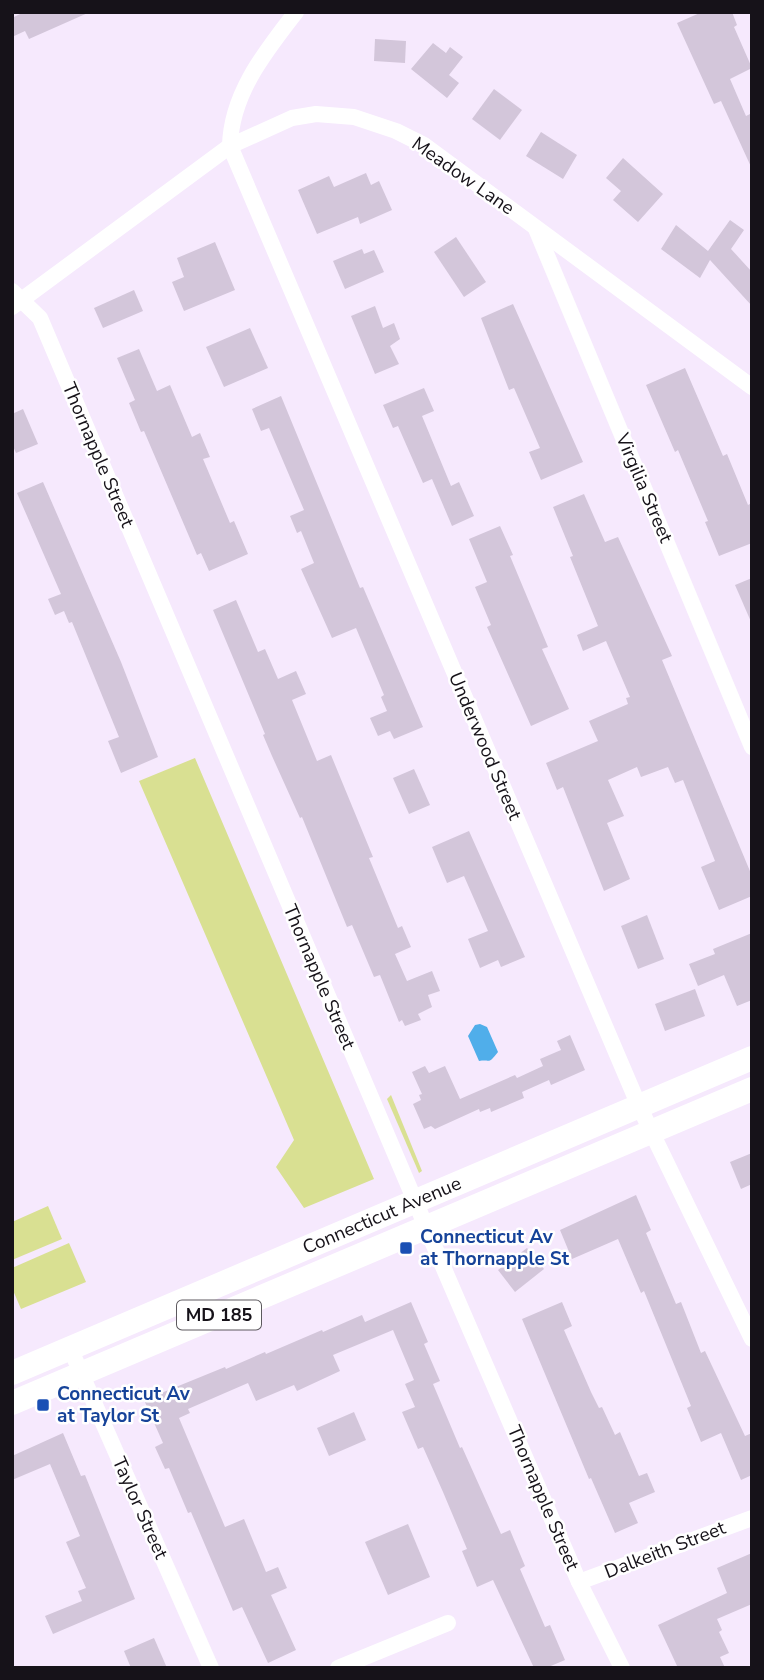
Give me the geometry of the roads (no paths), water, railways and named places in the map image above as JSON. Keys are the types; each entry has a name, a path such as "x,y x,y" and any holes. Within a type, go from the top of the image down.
{"main road":[{"name":"Connecticut Avenue","path":"12,1373 752,1058"},
{"name":"Connecticut Avenue","path":"12,1403 752,1089"}],"street":[{"path":"230,146 230,128 235,108 248,80 268,47 296,12"},
{"name":"Meadow Lane","path":"15,299 230,146 292,118 316,114 354,117 396,131 424,145 752,387"},
{"name":"Underwood Street","path":"230,146 650,1132 752,1339"},
{"name":"Virgilia Street","path":"536,229 752,747"},
{"name":"Thornapple Street","path":"15,299 40,318 579,1583 622,1668"},
{"name":"Taylor Street","path":"71,1348 211,1668"},
{"name":"Dalkeith Street","path":"579,1583 752,1518"},
{"path":"338,1668 448,1623"}],"water":[{"path":"475,1025 487,1027 498,1052 489,1061 479,1061 468,1036"}],"place":[{"name":"Connecticut Av at Thornapple St","path":"406,1248"},
{"name":"Connecticut Av at Taylor St","path":"43,1405"}]}
